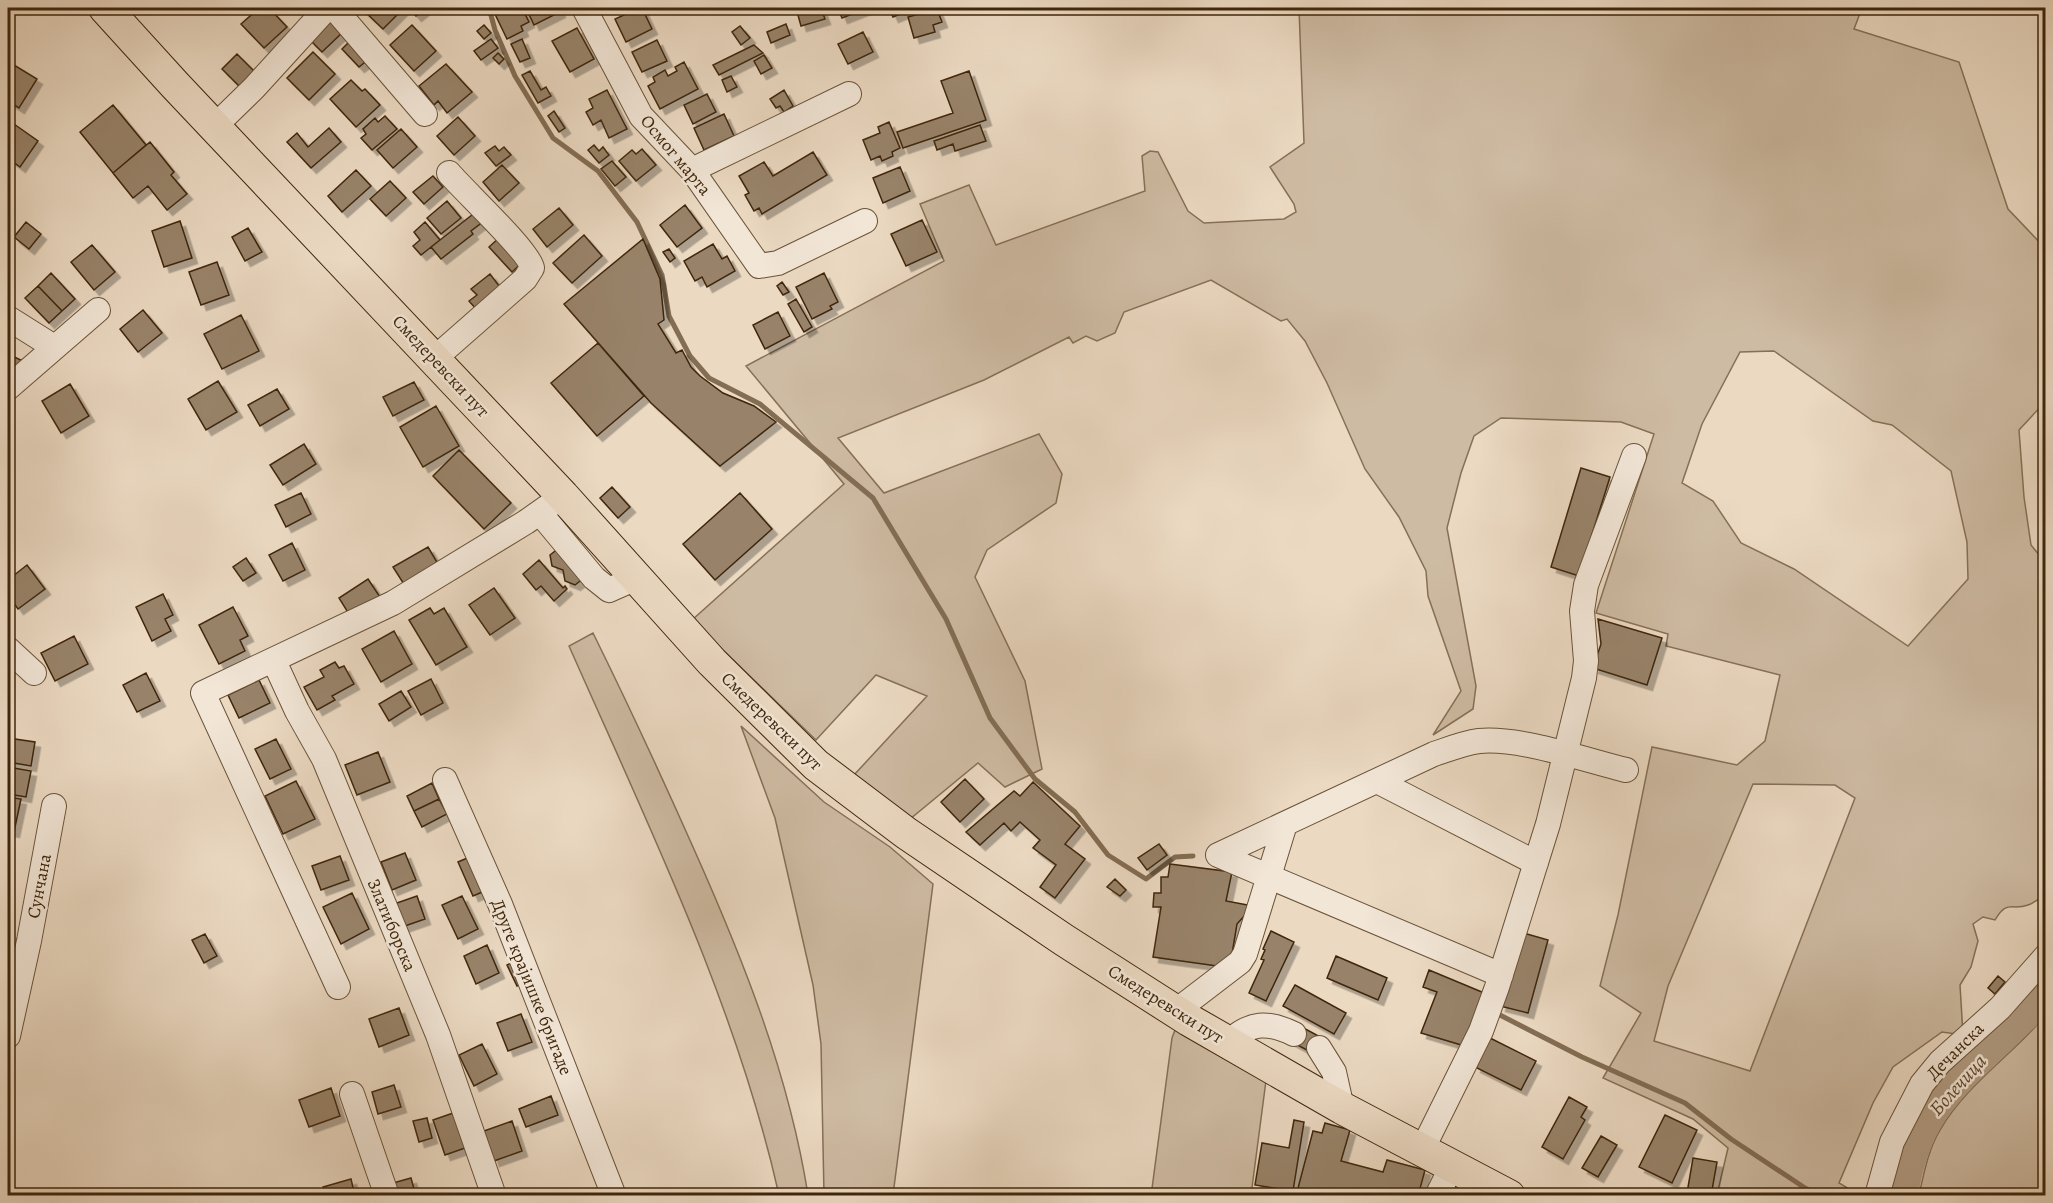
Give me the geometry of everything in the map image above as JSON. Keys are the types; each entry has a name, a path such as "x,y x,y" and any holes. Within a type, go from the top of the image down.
{"main road":[{"name":"Смедеревски пут","path":"105,8 434,359 552,504 636,578 712,662 778,730 852,795 1064,940 1176,1011 1342,1108 1422,1150 1443,1187 1509,1196"}],"street":[{"path":"215,126 254,88 327,8"},
{"path":"334,8 425,114"},
{"name":"Осмог марта","path":"584,8 641,116 692,170 759,266 778,263 865,221"},
{"path":"692,170 849,94"},
{"path":"434,359 525,279 532,268 528,258 517,245 449,173"},
{"path":"8,388 98,310"},
{"path":"8,318 54,347"},
{"path":"1422,1150 1481,1031 1536,863 1584,678 1586,660 1582,611 1586,585 1634,456"},
{"path":"338,987 202,693 393,603 552,504"},
{"path":"8,649 34,673"},
{"name":"Златиборска","path":"274,661 297,711 324,759 433,1024 494,1196"},
{"path":"1501,975 1268,874 1218,855 1434,754 1479,741 1511,743 1626,770"},
{"name":"Друге крајишке бригаде","path":"445,780 500,904 614,1196"},
{"path":"1377,781 1536,863"},
{"name":"Сунчана","path":"8,1036 54,806"},
{"path":"1176,1011 1240,962 1245,954 1285,824"},
{"name":"Дечанска","path":"1877,1196 1892,1142 1922,1084 1941,1062 2000,1008 2046,956"},
{"path":"1228,1042 1247,1029 1266,1024 1275,1025 1294,1034"},
{"path":"1319,1048 1334,1072 1342,1108"},
{"path":"352,1094 387,1196"}],"shaded area":[{"path":"1299,8 1862,8 1854,29 1959,62 2008,209 2045,248 2045,402 2019,430 2024,497 2031,545 2045,562 2045,895 2022,907 2006,908 1995,920 1983,917 1973,924 1978,941 1971,967 1960,985 1963,1035 1942,1032 1893,1067 1873,1103 1839,1183 1856,1193 1855,1195 1717,1195 1728,1148 1693,1119 1603,1078 1641,1013 1600,986 1618,915 1652,747 1737,765 1765,741 1780,675 1666,646 1668,634 1596,613 1654,434 1621,422 1501,418 1474,436 1461,473 1447,528 1476,686 1473,709 1433,735 1461,691 1428,596 1426,571 1399,517 1365,469 1327,383 1305,341 1287,319 1281,321 1211,280 1124,312 1115,333 1097,341 1086,336 1073,343 1069,337 984,380 838,438 884,493 1039,434 1062,474 1056,503 987,550 975,577 1025,681 1042,769 1005,787 978,763 910,819 854,775 927,696 876,675 816,740 692,620 844,484 746,366 944,261 920,204 969,185 996,245 1145,191 1142,156 1150,151 1158,152 1188,211 1204,223 1284,219 1296,212 1294,204 1270,167 1304,143","holes":["1774,351 1873,421 1892,425 1951,471 1967,542 1968,579 1908,646 1794,569 1741,543 1713,501 1682,483 1702,424 1740,352","1753,784 1835,785 1855,798 1750,1071 1654,1041 1668,986"]},
{"path":"593,633 712,889 746,974 789,1105 808,1195 779,1195 761,1124 739,1054 688,916 569,646"},
{"path":"741,726 824,802 890,847 933,884 893,1195 824,1195 821,1044 813,985 775,818"},
{"path":"2045,1016 2045,1195 1919,1195 1932,1146 1951,1114 1976,1084"},
{"path":"1178,1022 1267,1073 1251,1195 1151,1196 1172,1038"}],"building":[{"path":"259,8 269,8 287,27 264,48 241,24"},
{"path":"361,8 404,8 383,29"},
{"path":"409,8 426,8 416,16"},
{"path":"494,8 507,8 511,14 522,8 529,22 521,26 523,31 507,39"},
{"path":"526,8 558,8 560,12 534,25"},
{"path":"642,8 652,29 626,42 615,19"},
{"path":"796,8 821,8 825,19 801,26"},
{"path":"838,8 868,8 842,18"},
{"path":"889,8 903,8 905,12 893,17"},
{"path":"937,9 942,22 933,25 935,32 914,38 908,17"},
{"path":"330,20 343,32 322,52 310,40"},
{"path":"786,24 790,35 771,43 767,32"},
{"path":"412,25 436,51 414,71 390,45"},
{"path":"484,25 491,33 484,39 477,31"},
{"path":"740,26 750,38 741,45 732,32"},
{"path":"577,28 594,59 570,72 552,41"},
{"path":"863,32 873,52 848,64 838,44"},
{"path":"491,39 498,48 481,60 474,51"},
{"path":"522,39 530,58 520,62 511,44"},
{"path":"351,40 369,59 359,67 342,49"},
{"path":"657,40 667,61 642,72 632,52"},
{"path":"754,45 763,53 719,75 713,65"},
{"path":"313,52 335,74 309,100 287,78"},
{"path":"498,53 504,59 499,64 493,58"},
{"path":"237,54 255,72 240,87 222,69"},
{"path":"764,55 772,68 761,74 754,61"},
{"path":"9,62 37,79 19,108 8,101"},
{"path":"684,62 698,89 660,109 648,86 655,82 653,77 665,70 668,76 677,71 675,67"},
{"path":"446,64 472,92 447,113 438,101 434,105 419,86"},
{"path":"530,71 541,90 546,87 551,96 538,103 522,75"},
{"path":"969,71 986,120 903,148 897,132 953,113 941,81"},
{"path":"731,76 737,87 727,92 722,80"},
{"path":"351,80 362,91 365,89 380,105 356,127 330,99"},
{"path":"607,90 627,129 609,138 601,120 593,125 586,112 593,108 589,99"},
{"path":"784,90 793,106 784,112 780,106 776,108 770,99"},
{"path":"707,94 716,112 693,124 684,105"},
{"path":"113,105 146,145 113,173 80,132"},
{"path":"554,111 565,128 559,132 548,116"},
{"path":"724,114 734,136 704,150 694,128"},
{"path":"385,116 397,129 372,150 361,138 366,134 363,129 375,118 378,122"},
{"path":"458,117 475,136 454,155 437,136"},
{"path":"889,122 900,148 892,152 893,156 882,161 880,156 871,160 863,140 880,133 878,127"},
{"path":"14,124 38,141 20,167 8,158 8,132"},
{"path":"980,125 986,141 955,151 953,144 937,150 934,141"},
{"path":"329,128 341,142 311,168 287,142 297,133 308,147"},
{"path":"401,129 417,147 393,168 377,150"},
{"path":"150,142 174,172 171,175 187,194 167,210 148,186 133,198 113,173"},
{"path":"594,145 599,151 603,147 609,155 599,163 588,150"},
{"path":"495,146 499,151 504,147 511,155 496,166 485,153"},
{"path":"642,149 656,165 636,181 619,161 632,150 636,154"},
{"path":"813,152 827,175 762,214 759,208 754,211 745,195 749,193 739,176 764,162 773,176"},
{"path":"612,161 626,177 615,186 601,169"},
{"path":"502,165 519,183 499,201 483,182"},
{"path":"900,167 910,191 883,203 873,178"},
{"path":"356,170 371,186 342,212 328,196"},
{"path":"433,176 443,187 424,204 413,192"},
{"path":"390,181 406,198 386,216 370,199"},
{"path":"447,201 461,218 441,234 427,218"},
{"path":"685,205 702,228 677,247 660,225"},
{"path":"559,208 573,225 547,247 533,229"},
{"path":"477,211 484,221 471,231 473,234 441,259 431,247"},
{"path":"922,220 937,252 906,266 891,234"},
{"path":"180,221 192,258 164,267 152,231"},
{"path":"26,222 41,234 29,249 14,237"},
{"path":"425,222 440,240 421,255 413,246 420,240 414,232"},
{"path":"248,228 262,252 245,261 232,237"},
{"path":"584,235 602,256 572,283 553,263"},
{"path":"500,237 523,262 512,272 489,247"},
{"path":"643,239 660,279 664,320 658,324 676,353 682,350 691,367 723,393 754,406 776,422 720,466 651,403 564,304"},
{"path":"713,244 722,259 727,256 735,271 707,287 702,277 695,281 684,261"},
{"path":"92,245 115,272 94,290 71,262"},
{"path":"669,249 675,258 670,262 663,252"},
{"path":"217,262 229,295 201,305 189,272"},
{"path":"51,273 75,299 62,311 38,286"},
{"path":"824,273 838,302 830,306 832,309 812,319 796,287"},
{"path":"490,274 503,291 478,311 469,301 477,295 471,289"},
{"path":"782,282 789,292 783,295 777,286"},
{"path":"38,286 62,311 49,323 25,298"},
{"path":"796,299 812,327 804,332 788,304"},
{"path":"143,310 162,333 138,352 120,329"},
{"path":"778,312 790,336 765,349 753,325"},
{"path":"241,315 259,351 222,369 204,334"},
{"path":"598,343 644,396 597,436 551,383"},
{"path":"8,354 23,361 18,370 8,365"},
{"path":"218,381 237,412 206,430 188,399"},
{"path":"414,382 424,400 393,416 383,397"},
{"path":"70,384 89,416 61,433 42,401"},
{"path":"277,389 289,409 260,426 248,405"},
{"path":"436,406 459,446 423,467 400,427"},
{"path":"304,444 316,464 283,485 270,465"},
{"path":"459,450 511,503 484,529 433,476"},
{"path":"1581,468 1610,477 1579,576 1551,567"},
{"path":"612,487 630,507 618,518 600,498"},
{"path":"301,493 311,514 286,527 275,505"},
{"path":"740,493 772,529 715,580 683,544"},
{"path":"292,543 305,570 283,581 269,555"},
{"path":"428,547 441,569 407,589 393,567"},
{"path":"559,548 584,578 575,585 565,581 563,570 552,566 550,555"},
{"path":"246,558 256,573 243,581 233,567"},
{"path":"539,560 563,588 565,586 567,589 554,601 541,586 536,590 523,574"},
{"path":"27,565 45,589 18,609 8,595 8,580"},
{"path":"368,579 382,600 352,619 339,598"},
{"path":"494,588 515,618 490,635 469,605"},
{"path":"163,594 173,615 165,619 171,631 152,641 136,607"},
{"path":"233,607 248,636 240,640 245,651 219,664 199,625"},
{"path":"430,608 434,614 444,608 467,647 436,665 409,620"},
{"path":"1598,619 1662,638 1647,685 1593,668 1601,644"},
{"path":"394,631 412,664 381,682 362,649"},
{"path":"74,636 88,664 55,681 41,653"},
{"path":"335,662 339,668 344,666 354,684 332,696 335,700 317,710 304,687 324,677 320,670"},
{"path":"146,673 160,701 137,712 123,685"},
{"path":"431,679 443,703 421,715 408,691"},
{"path":"259,680 270,703 239,718 228,695"},
{"path":"401,691 411,707 389,721 379,704"},
{"path":"8,738 35,742 31,766 8,762"},
{"path":"276,739 291,769 270,779 255,749"},
{"path":"378,752 390,782 357,795 345,765"},
{"path":"8,767 31,771 26,797 8,794"},
{"path":"965,779 984,799 960,822 941,802"},
{"path":"296,781 315,819 283,834 265,796"},
{"path":"1033,782 1080,826 1065,844 1085,859 1055,898 1040,887 1056,865 1033,848 1040,840 1020,822 1011,831 1004,823 980,845 966,832 1014,791 1020,796"},
{"path":"432,783 439,799 414,811 407,796"},
{"path":"8,797 21,799 14,832 8,831"},
{"path":"439,799 447,814 422,827 414,811"},
{"path":"1159,844 1167,855 1147,870 1138,858"},
{"path":"405,853 416,880 392,890 381,862"},
{"path":"340,856 349,880 321,890 312,866"},
{"path":"472,856 487,890 473,896 458,862"},
{"path":"1170,864 1232,872 1226,901 1253,906 1237,924 1232,954 1217,966 1153,957 1161,907 1153,907 1154,893 1161,893 1161,877 1168,877"},
{"path":"1115,879 1126,890 1120,896 1107,887"},
{"path":"352,893 369,929 341,944 323,907"},
{"path":"417,896 425,919 402,927 394,904"},
{"path":"462,896 478,929 458,939 442,905"},
{"path":"1271,931 1294,942 1266,1001 1249,993 1264,960 1261,959 1265,950 1263,949"},
{"path":"1520,932 1548,940 1528,1013 1500,1006"},
{"path":"205,934 217,956 204,963 192,940"},
{"path":"487,945 499,973 476,984 464,956"},
{"path":"1336,956 1387,978 1378,1000 1327,978"},
{"path":"515,961 526,982 517,986 507,965"},
{"path":"1429,970 1489,995 1468,1047 1421,1033 1437,992 1423,987"},
{"path":"1998,976 2005,982 1995,994 1988,988"},
{"path":"1295,985 1346,1013 1334,1034 1283,1006"},
{"path":"399,1008 409,1035 379,1047 369,1019"},
{"path":"521,1014 532,1042 508,1051 497,1023"},
{"path":"1298,1025 1324,1039 1316,1055 1290,1041"},
{"path":"1490,1038 1536,1061 1521,1090 1475,1067"},
{"path":"482,1044 497,1074 474,1086 459,1055"},
{"path":"394,1085 401,1107 378,1114 372,1092"},
{"path":"331,1088 340,1116 309,1127 299,1100"},
{"path":"551,1096 558,1115 526,1127 519,1109"},
{"path":"1569,1097 1587,1107 1581,1117 1585,1120 1563,1159 1542,1147"},
{"path":"456,1112 468,1147 445,1155 433,1120"},
{"path":"1665,1115 1697,1130 1672,1183 1639,1167"},
{"path":"427,1118 432,1138 419,1142 413,1121"},
{"path":"1294,1120 1304,1122 1293,1191 1255,1185 1262,1143 1289,1148"},
{"path":"512,1121 522,1151 494,1161 484,1131"},
{"path":"1325,1123 1350,1130 1341,1161 1383,1172 1387,1160 1425,1170 1418,1196 1311,1196 1297,1192 1313,1131 1322,1133"},
{"path":"1601,1136 1617,1145 1598,1177 1582,1168"},
{"path":"1693,1158 1717,1162 1711,1196 1687,1193"},
{"path":"411,1178 416,1196 396,1196 393,1183"},
{"path":"351,1179 355,1196 326,1196 323,1187"},
{"path":"601,1188 604,1196 579,1196 579,1195"},
{"path":"1255,1190 1270,1192 1269,1196 1255,1196"}],"waterway":[{"path":"489,8 495,30 515,76 553,138 598,171 637,222 662,275 669,316 690,356 709,378 760,404 873,498 946,619 990,718 1035,779 1075,812 1108,855 1146,879 1175,857 1193,856"},
{"name":"Болечица","path":"1903,1196 1909,1167 1927,1121 1954,1085 2046,994"},
{"path":"1496,1013 1582,1057 1685,1103 1731,1139 1805,1188 1821,1196"}]}
